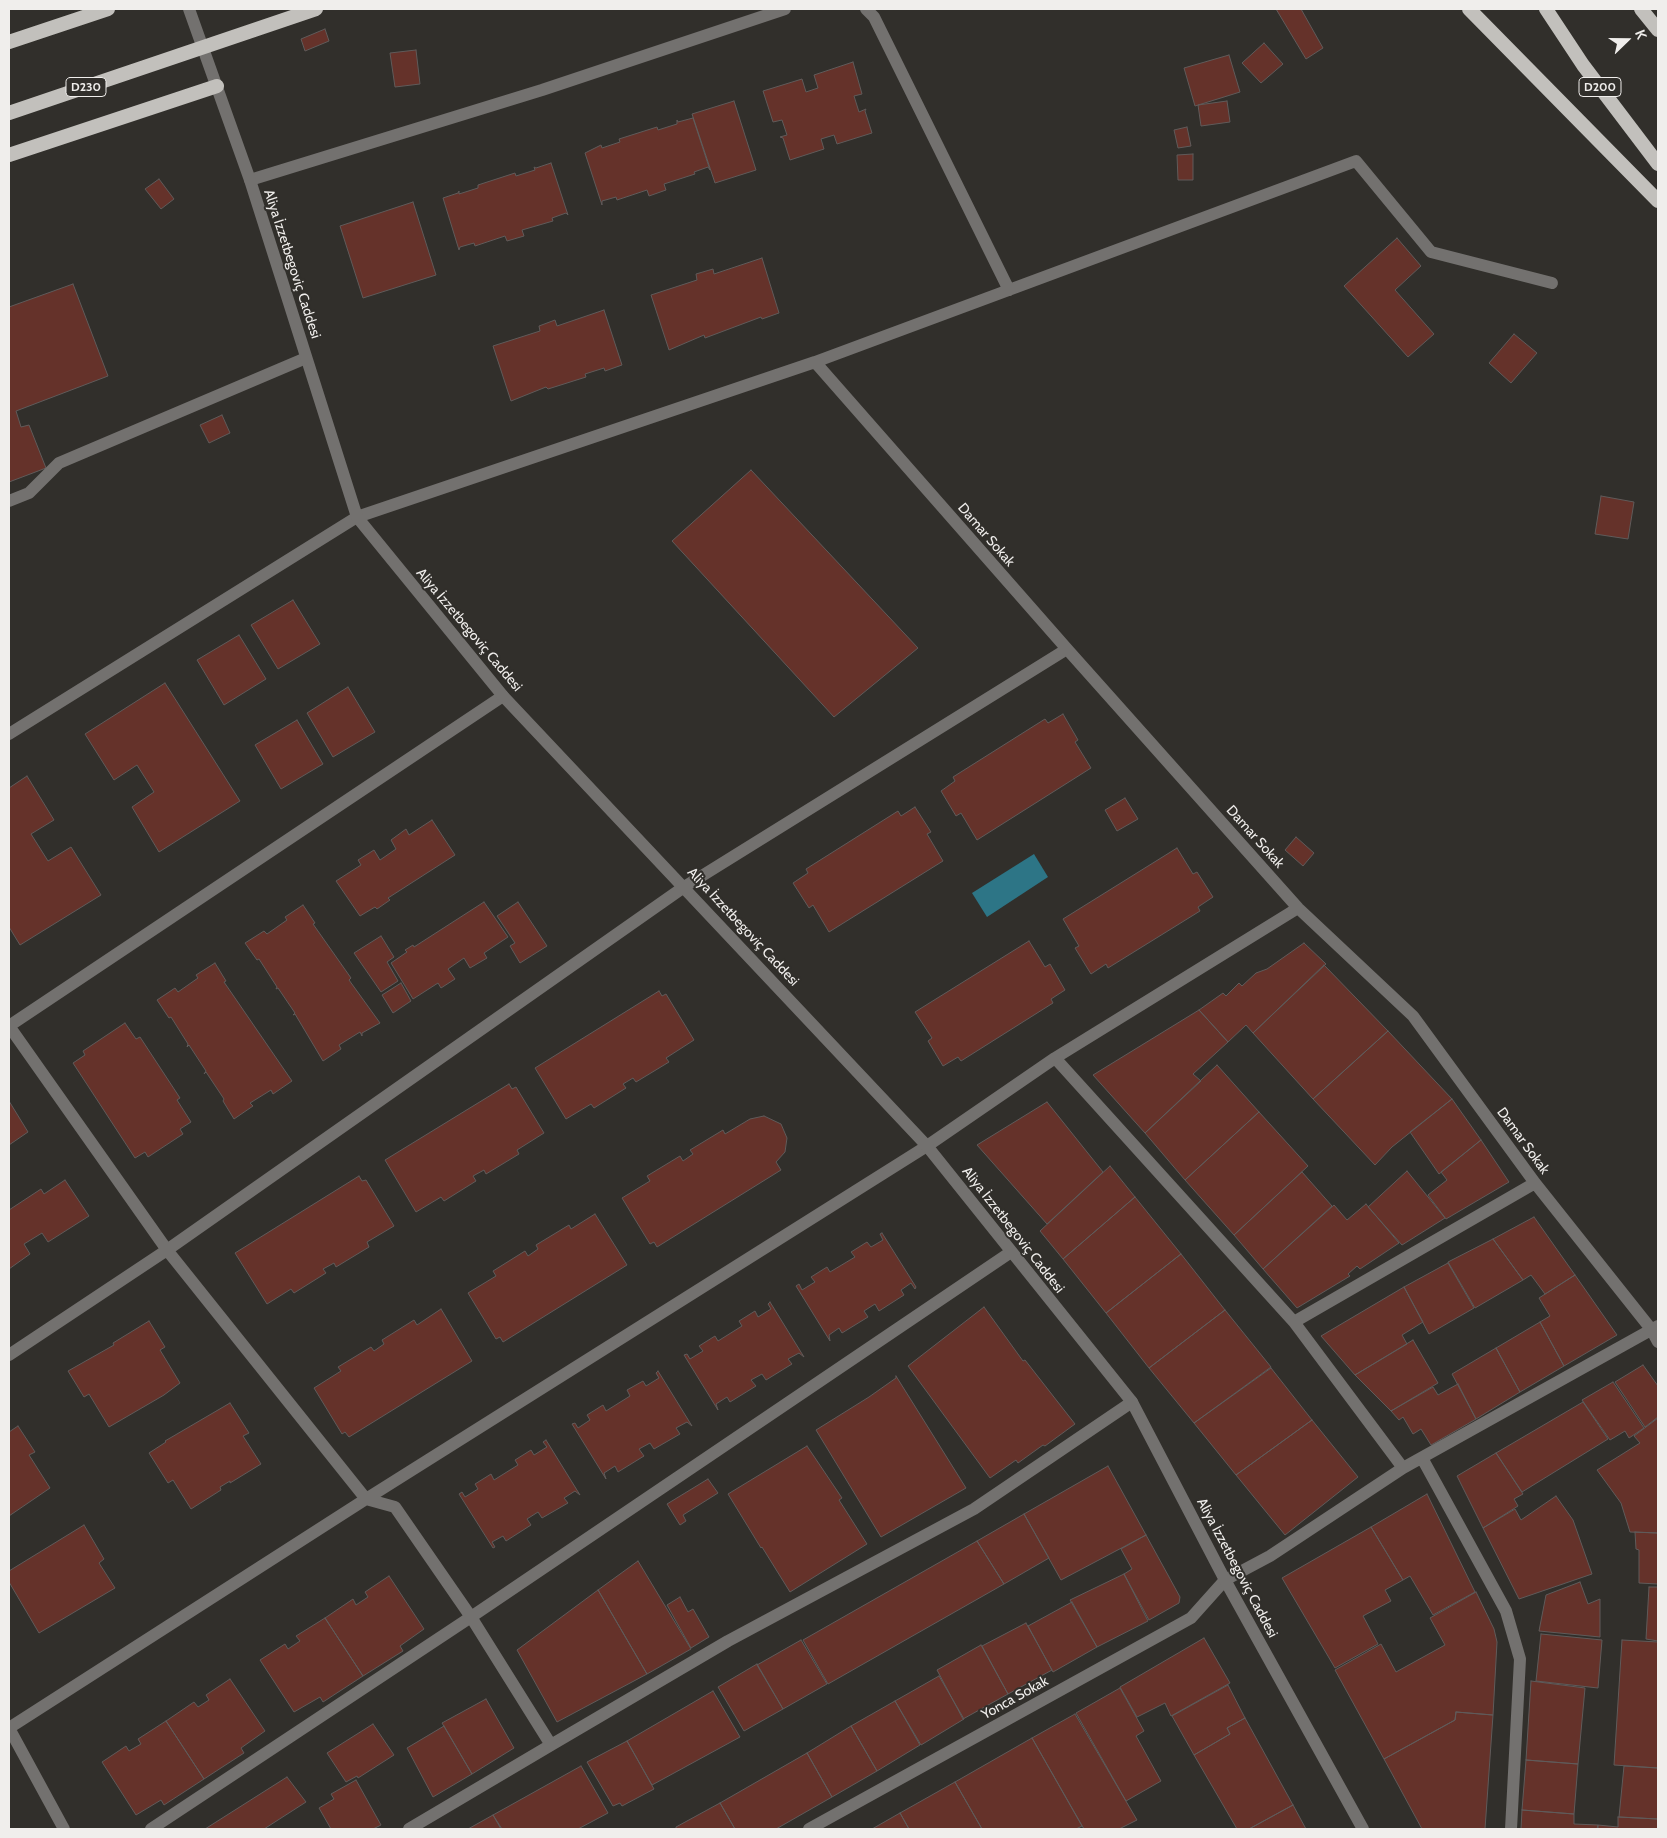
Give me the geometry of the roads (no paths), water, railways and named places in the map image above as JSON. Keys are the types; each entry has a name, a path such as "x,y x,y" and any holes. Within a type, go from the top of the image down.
{"highway":[{"path":"9,42 108,9"},
{"name":"D230","path":"9,113 316,9"},
{"path":"1469,9 1658,201"},
{"name":"D200","path":"1546,9 1583,64 1658,164"},
{"path":"1641,9 1658,30"},
{"path":"9,155 217,86"}],"street":[{"name":"Aliya İzzetbegoviç Caddesi","path":"189,9 250,180 357,517 503,696 927,1146 1132,1402 1225,1580 1363,1829"},
{"path":"250,180 542,90 785,9"},
{"path":"866,9 874,17 1009,290"},
{"path":"9,734 357,517 815,362 1356,161 1431,252 1552,283"},
{"path":"9,501 29,493 59,463 306,358"},
{"name":"Damar Sokak","path":"815,362 1298,908 1413,1016 1535,1183 1654,1327 1658,1342"},
{"path":"9,1355 166,1250 684,887 1067,649"},
{"path":"503,696 9,1026 166,1250 366,1498 395,1507 471,1618 551,1745"},
{"path":"64,1829 9,1728 366,1498 927,1146 1055,1058 1298,908"},
{"path":"1055,1058 1294,1322 1403,1468"},
{"path":"1294,1322 1535,1183"},
{"path":"151,1829 471,1618 1011,1252"},
{"path":"1225,1580 1270,1556 1403,1468 1654,1327"},
{"path":"409,1829 728,1641 974,1509 1132,1402"},
{"path":"1422,1458 1506,1612 1520,1659 1511,1829"},
{"name":"Yonca Sokak","path":"809,1829 1191,1618 1225,1580"}],"water":[{"path":"1034,854 1048,877 987,917 972,893"}]}
